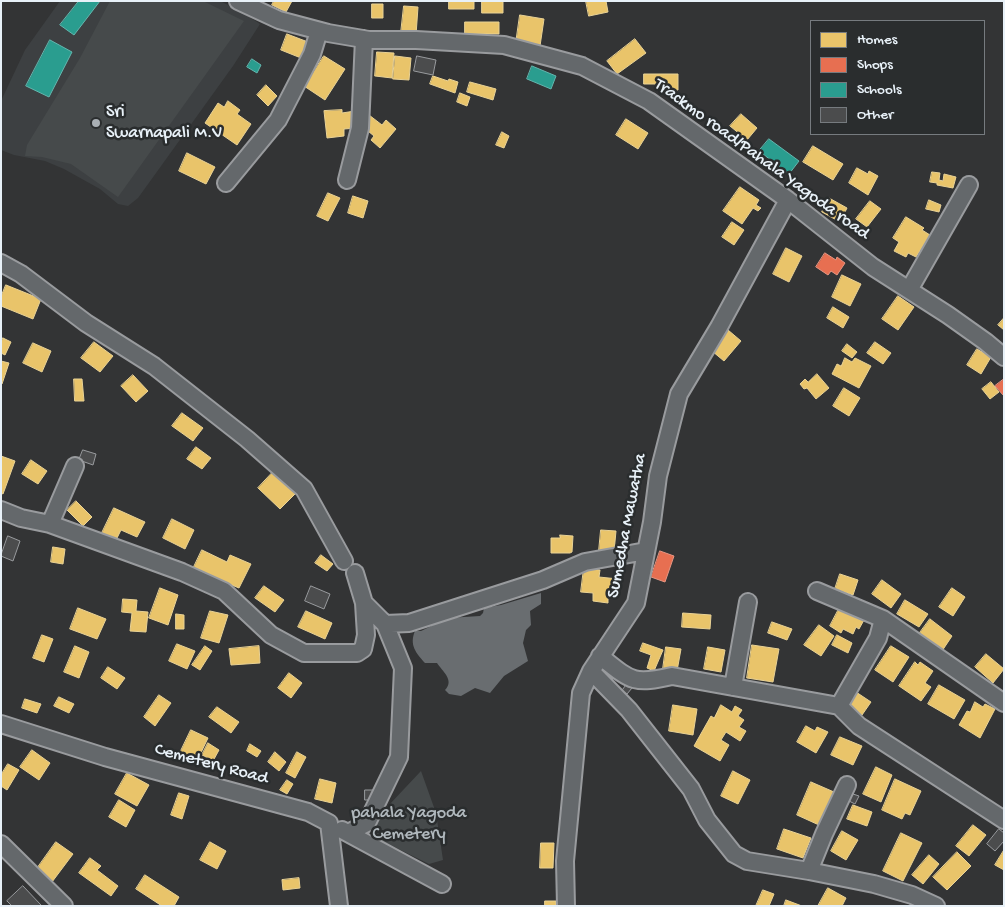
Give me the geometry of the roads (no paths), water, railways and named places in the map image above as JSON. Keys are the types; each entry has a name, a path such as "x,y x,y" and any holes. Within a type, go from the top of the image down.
{"street":[{"name":"Trackmo road/Pahala Yagoda road","path":"238,1 279,20 320,31 364,39 504,45 582,66 649,101 788,200 873,267 986,342 1004,357"},
{"path":"226,183 278,120 312,54 320,31"},
{"path":"347,180 360,128 364,39"},
{"path":"909,290 969,185"},
{"name":"Sumedha Mawatha","path":"566,906 565,861 581,693 600,656 636,603 652,522 658,476 679,394 720,327 788,200"},
{"path":"1,264 21,274 86,323 154,366 254,445 304,489 344,561"},
{"path":"50,524 75,466"},
{"path":"1,510 21,518 50,524 182,572 224,591 272,635 304,652 357,653 363,649 366,635 364,603 355,573"},
{"path":"385,624 418,620 544,580 585,562 646,551"},
{"path":"817,591 883,619 1004,703"},
{"path":"733,687 748,602"},
{"path":"348,833 367,823 399,757 403,668 385,624 364,603"},
{"path":"839,706 878,638 883,619"},
{"path":"600,656 628,678 647,682 672,676 839,706 860,726 1004,820"},
{"path":"591,671 629,710 691,789 707,820 734,854 747,861 874,884 901,899 936,906"},
{"name":"Cemetery Road","path":"1,724 105,757 308,812 442,884"},
{"path":"809,871 847,785"},
{"path":"329,823 339,906"},
{"path":"1,844 64,906"}],"place":[{"name":"Sri Swarnapali M.V","path":"96,123"}],"park label":[{"name":"pahala Yagoda Cemetery","path":"409,824"}]}
